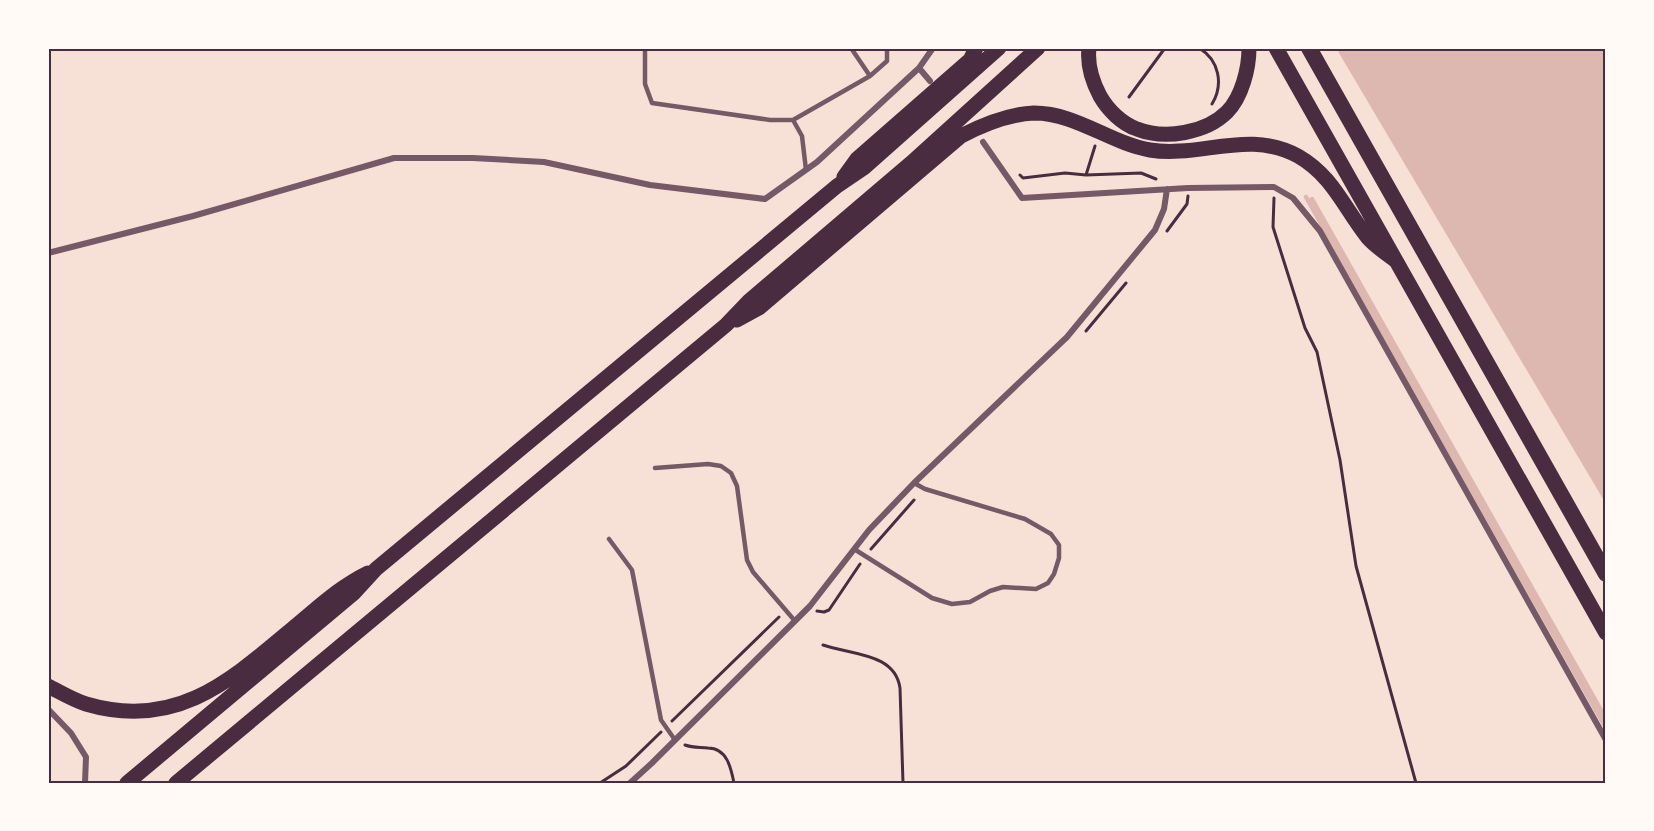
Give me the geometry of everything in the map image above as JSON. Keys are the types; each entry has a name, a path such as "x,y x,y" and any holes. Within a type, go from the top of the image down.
{"highway":[{"path":"837,186 857,159 970,60 976,48"},
{"path":"127,783 354,594 376,569 837,186 865,167 999,48"},
{"path":"176,783 726,325 749,301 911,164 1038,48"},
{"path":"1089,48 1090,71 1095,86 1105,104 1121,120 1137,130 1177,134 1196,130 1213,122 1228,111 1239,93 1246,71 1249,48"},
{"path":"1276,48 1606,633"},
{"path":"1309,48 1606,574"},
{"path":"726,325 759,308 961,136 983,124 1006,117 1034,113 1061,117 1127,144 1151,150 1181,151 1240,143 1269,146 1296,155 1320,171 1369,239 1396,261"},
{"path":"48,686 84,703 118,710 145,711 174,707 202,696 229,680 345,585 376,569"}],"street":[{"path":"48,254 193,216 394,158 473,158 544,162 650,185 765,199 817,162 919,68 933,48"},
{"path":"919,68 930,81"},
{"path":"983,142 1022,198 1167,189 1274,187 1293,198 1320,231 1606,740"},
{"path":"630,783 810,606 869,530 914,483 1067,337 1155,230 1164,209 1167,189"},
{"path":"48,709 72,733 86,757 85,783"}],"lane":[{"path":"645,48 645,84 652,104 770,120 793,120 870,76 887,61 887,48"},
{"path":"851,48 870,76"},
{"path":"793,120 802,136 806,171"},
{"path":"655,468 708,464 721,466 731,473 737,486 747,560 753,572 795,621"},
{"path":"854,549 932,598 952,604 970,602 1003,587 1036,589 1048,583 1054,574 1059,558 1059,545 1051,534 1025,519 925,489 914,483"},
{"path":"609,539 632,570 658,708 665,728 675,740"}],"path":[{"path":"1129,97 1165,48"},
{"path":"1199,48 1207,53 1214,63 1218,72 1219,84 1218,94 1213,104 1204,111"},
{"path":"1086,175 1095,144"},
{"path":"1015,170 1023,178 1065,173 1086,175 1141,173 1159,179"},
{"path":"1274,187 1274,227 1305,328 1317,351 1340,460 1356,566 1416,783"},
{"path":"670,723 785,610"},
{"path":"824,645 880,661 889,665 894,671 900,688 903,783"},
{"path":"600,783 626,766 659,734"},
{"path":"675,740 687,747 712,748 722,751 731,767 734,783"}],"shaded area":[{"path":"1336,48 1606,48 1606,504"}],"waterway":[{"path":"1306,197 1606,728"},
{"path":"1312,199 1606,719"}]}
